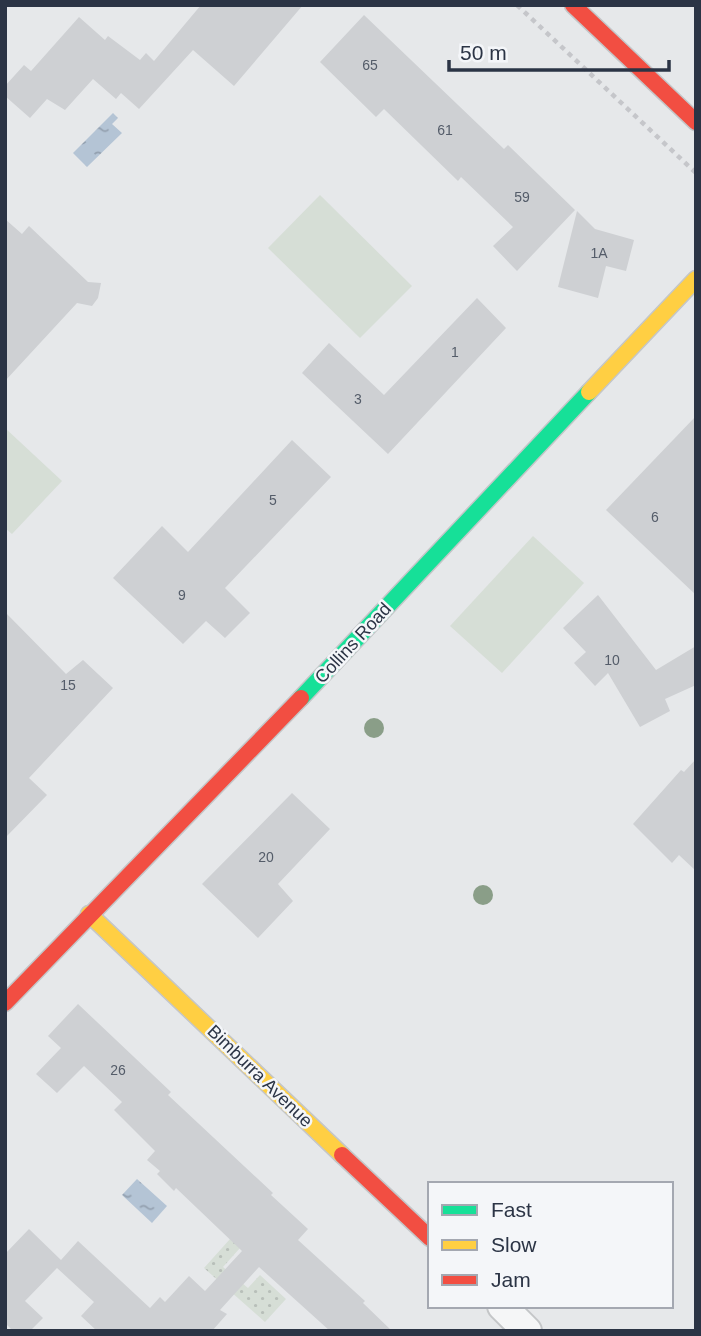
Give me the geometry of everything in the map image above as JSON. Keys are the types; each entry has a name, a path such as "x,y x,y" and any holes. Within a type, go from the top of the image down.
{"street":[{"path":"573,5 696,122"},
{"name":"Collins Road","path":"5,1003 281,719 696,279"},
{"name":"Bimburra Avenue","path":"89,914 428,1236"},
{"path":"504,1308 527,1331"}],"path":[{"path":"517,5 696,173"}],"shaded area":[{"path":"320,195 412,286 360,338 268,248"},
{"path":"5,428 62,481 12,534 5,528"},
{"path":"533,536 584,583 502,673 450,626"},
{"path":"230,1239 240,1248 223,1267 248,1288 260,1275 286,1299 265,1322 204,1268"}],"water":[{"path":"113,113 118,118 112,124 122,133 87,167 73,153"},
{"path":"137,1179 167,1206 152,1223 122,1195"}],"building":[{"path":"201,5 303,5 234,86 193,50 139,109 121,93 116,99 93,79 65,110 47,99 30,118 5,96 5,86 24,65 31,71 79,17 105,40 108,36 140,60 146,53 154,61"},
{"path":"364,15 504,149 508,145 575,210 517,271 493,246 513,227 461,177 458,181 384,109 376,117 320,62"},
{"path":"577,211 595,229 634,240 626,271 606,266 598,298 558,287"},
{"path":"5,219 22,234 29,226 88,282 101,283 98,298 92,306 77,303 5,381"},
{"path":"477,298 506,328 388,454 302,373 329,343 384,395"},
{"path":"696,416 696,595 606,510"},
{"path":"292,440 331,477 225,588 250,613 225,638 206,621 183,644 113,578 162,526 188,552"},
{"path":"598,595 656,670 696,646 696,685 665,699 670,711 640,727 608,673 595,686 574,663 586,652 563,628"},
{"path":"5,612 66,674 83,660 113,688 29,778 47,795 5,838"},
{"path":"696,759 696,871 679,855 672,863 633,824 681,770 684,772"},
{"path":"292,793 330,829 278,884 293,901 258,938 202,884"},
{"path":"78,1004 171,1092 168,1095 308,1229 298,1240 365,1301 363,1303 392,1331 330,1331 259,1267 220,1310 227,1314 212,1331 97,1331 81,1316 94,1302 57,1268 25,1301 43,1318 30,1331 13,1331 5,1323 5,1254 29,1229 61,1260 78,1241 150,1308 160,1297 165,1302 189,1276 205,1291 242,1251 176,1188 174,1191 157,1174 160,1171 147,1160 155,1151 114,1110 122,1102 84,1066 57,1093 36,1074 61,1048 48,1036"}],"traffic: fast":[{"path":"301,698 589,392"}],"traffic: slow":[{"path":"589,392 696,279"},
{"path":"89,914 342,1155"}],"traffic: jam":[{"path":"573,5 696,122"},
{"path":"5,1003 301,698"},
{"path":"342,1155 428,1236"}]}
